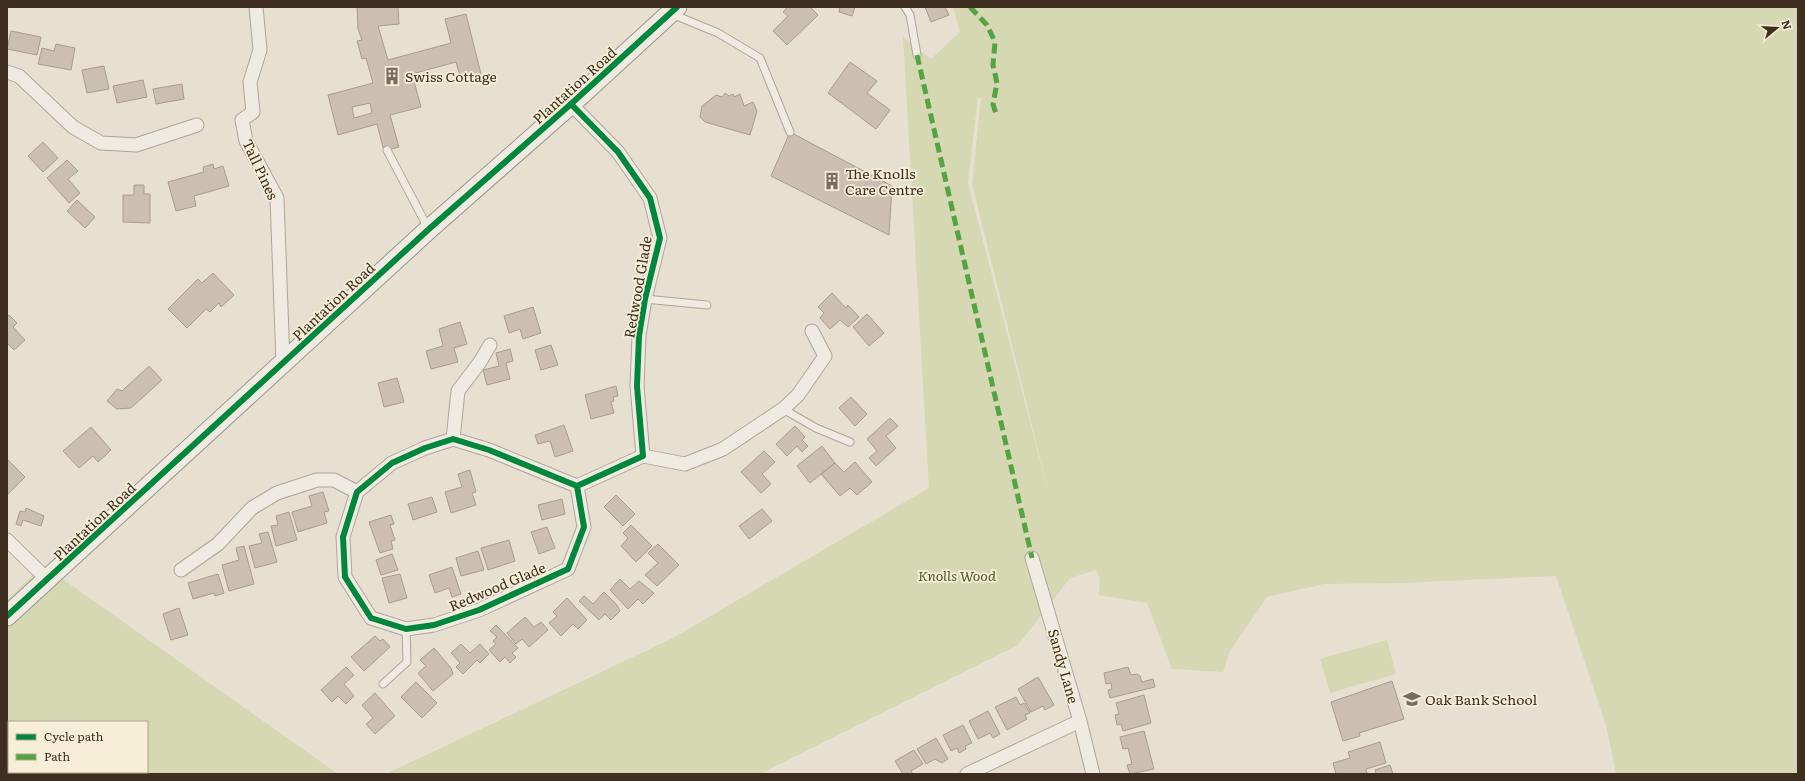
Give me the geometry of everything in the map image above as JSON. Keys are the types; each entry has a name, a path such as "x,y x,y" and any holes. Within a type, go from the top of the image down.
{"street":[{"name":"Tall Pines","path":"256,7 260,50 250,82 253,112 242,120 246,141 277,198 283,363"},
{"name":"Plantation Road","path":"7,616 429,230 571,104 673,10"},
{"path":"7,72 20,76 73,127 101,143 136,144 197,126"},
{"name":"Redwood Glade","path":"571,104 618,152 650,198 660,238 645,299 639,336 637,386 643,456"},
{"path":"181,570 218,544 252,508 277,493 317,480 334,480 357,492 392,463 425,448 453,439 489,450 577,486 643,456 685,464 723,449 783,410 798,395 825,356 812,331"},
{"path":"453,439 458,391 480,362 490,345"},
{"name":"Redwood Glade","path":"357,492 343,537 345,577 371,618 406,629 434,625 479,610 568,568 584,528 577,486"},
{"path":"7,540 48,580"},
{"name":"Sandy Lane","path":"1032,558 1080,721 1093,774"},
{"path":"967,774 1080,721"}],"lane":[{"path":"906,7 910,15 917,55"},
{"path":"673,10 718,33 760,58 790,132"},
{"path":"387,150 429,230"},
{"path":"645,299 707,305"},
{"path":"783,410 816,428 850,442"},
{"path":"383,684 407,662 406,629"}],"green space":[{"name":"Knolls Wood","path":"953,7 1798,7 1798,774 1616,774 1606,725 1556,576 1403,583 1324,584 1267,597 1230,651 1223,672 1172,669 1147,603 1099,595 1100,579 1096,570 1070,578 1018,645 760,774 386,774 673,638 929,488 903,37 931,59 960,32","holes":["978,97 981,98 972,184 1053,510 968,183"]},
{"path":"43,565 338,774 7,774 7,600"},
{"path":"1387,640 1396,674 1330,693 1320,659"}],"building":[{"name":"Swiss Cottage","path":"357,7 398,7 399,24 378,26 388,60 451,43 445,19 466,14 481,74 461,79 456,62 412,74 421,107 390,115 399,147 384,151 377,124 338,135 328,95 373,83 366,58 362,59 357,41 362,40 358,29","holes":["370,103 372,113 354,118 352,107"]},
{"path":"788,7 810,7 818,15 787,45 773,31 788,16 783,12"},
{"path":"840,7 855,7 852,16 839,12"},
{"path":"925,7 945,7 949,15 931,22"},
{"path":"11,31 41,37 37,55 7,49"},
{"path":"56,44 75,48 71,70 38,64 42,48 54,51"},
{"path":"850,62 877,81 867,93 890,110 876,129 828,93"},
{"path":"104,66 109,89 87,93 82,70"},
{"path":"143,80 147,97 117,103 113,86"},
{"path":"182,84 184,99 156,104 153,89"},
{"path":"725,93 729,96 733,94 734,97 740,94 744,106 753,102 757,111 750,135 705,122 700,117 702,106 716,95 722,97"},
{"name":"The Knolls Care Centre","path":"790,132 892,186 889,235 771,176"},
{"path":"43,142 58,158 43,172 28,156"},
{"path":"67,160 78,171 68,179 80,193 69,203 47,178"},
{"path":"213,164 214,169 223,166 229,186 194,196 196,206 176,211 168,182 204,172 203,167"},
{"path":"134,185 144,185 144,194 150,194 150,223 123,222 123,195 134,195"},
{"path":"77,200 95,217 85,228 67,211"},
{"path":"213,273 234,295 221,307 219,303 210,312 206,309 187,328 168,309 198,279 202,283"},
{"path":"832,293 846,308 848,305 859,317 848,327 840,320 830,329 820,318 824,313 818,307"},
{"path":"533,307 541,333 523,339 520,329 509,333 504,316"},
{"path":"867,314 884,333 869,346 853,327"},
{"path":"9,315 17,323 13,327 25,340 14,350 8,344 7,345 7,317"},
{"path":"460,322 467,344 454,348 458,362 431,369 426,351 443,346 439,329"},
{"path":"551,345 558,365 541,370 535,350"},
{"path":"510,349 513,361 506,363 510,379 487,385 483,370 499,366 496,353"},
{"path":"149,366 162,380 131,408 117,409 107,401 117,389 122,391"},
{"path":"397,378 404,402 384,407 378,383"},
{"path":"616,386 618,396 613,397 614,401 611,402 614,413 591,419 585,395"},
{"path":"851,397 867,414 855,426 839,408"},
{"path":"890,418 898,426 886,436 896,448 876,466 869,458 877,451 867,439"},
{"path":"564,425 573,451 555,457 550,441 538,444 535,435"},
{"path":"795,426 805,437 802,440 808,446 802,452 797,446 787,456 776,444"},
{"path":"91,427 111,450 98,462 93,456 79,468 63,451"},
{"path":"822,446 835,463 810,483 797,466"},
{"path":"764,451 775,462 762,474 771,484 761,493 741,472"},
{"path":"7,459 25,477 7,495"},
{"path":"855,462 872,482 857,495 850,488 840,496 821,474 835,463 844,472"},
{"path":"470,470 476,492 472,493 476,505 451,513 445,492 462,487 458,474"},
{"path":"323,492 329,511 324,512 327,523 298,532 292,512 312,506 309,496"},
{"path":"616,495 635,514 623,526 604,507"},
{"path":"432,497 437,512 413,520 408,504"},
{"path":"562,499 565,514 542,520 538,505"},
{"path":"26,508 44,516 41,526 23,520 21,526 16,524 20,511 25,512"},
{"path":"762,509 772,521 749,539 739,526"},
{"path":"289,512 297,540 276,546 271,526 278,525 276,516"},
{"path":"391,515 394,524 390,525 395,540 391,541 393,549 380,553 369,522"},
{"path":"631,525 652,546 636,562 621,546 628,538 623,533"},
{"path":"547,527 555,548 539,554 531,532"},
{"path":"268,532 277,562 255,568 249,546 262,543 259,534"},
{"path":"509,540 515,561 488,570 481,548"},
{"path":"658,544 679,565 657,586 645,575 658,563 648,553"},
{"path":"244,546 254,584 229,591 222,565 239,560 236,548"},
{"path":"478,551 484,570 461,576 456,558"},
{"path":"392,554 398,570 381,575 376,560"},
{"path":"452,567 461,594 452,597 449,588 435,593 429,575"},
{"path":"218,574 224,593 215,596 214,593 193,599 188,583"},
{"path":"400,574 407,598 389,603 382,578"},
{"path":"620,579 630,589 639,581 654,593 643,604 638,599 628,609 610,590"},
{"path":"604,592 617,605 620,611 611,620 605,614 599,620 579,601 584,596 593,604"},
{"path":"567,598 587,620 578,629 573,624 561,636 549,623 557,616 553,612"},
{"path":"179,608 188,635 171,640 163,614"},
{"path":"525,617 534,627 541,622 548,630 529,647 522,639 516,644 507,633"},
{"path":"496,625 518,648 512,653 516,657 510,663 505,657 500,662 489,650 496,644 493,641 497,637 490,631"},
{"path":"375,636 380,641 383,639 390,647 364,671 351,657"},
{"path":"461,644 470,653 480,644 489,654 480,663 477,660 463,674 456,667 460,663 451,653"},
{"path":"434,648 451,668 453,674 433,691 418,673 426,666 420,660"},
{"path":"346,667 354,675 344,684 354,696 346,704 338,696 332,702 321,690"},
{"path":"1128,667 1131,675 1137,674 1140,676 1142,682 1153,679 1155,687 1110,698 1108,690 1112,689 1111,683 1106,684 1104,673"},
{"path":"1038,677 1054,705 1045,710 1043,706 1031,712 1018,689"},
{"path":"1392,681 1404,719 1359,733 1360,736 1343,741 1331,702"},
{"path":"416,682 437,703 422,718 401,697"},
{"path":"375,693 395,716 375,734 366,724 373,718 362,705"},
{"path":"1144,695 1151,723 1123,731 1121,724 1117,725 1115,715 1119,714 1116,703"},
{"path":"1016,697 1020,705 1024,703 1030,713 1025,715 1027,719 1007,730 995,707"},
{"path":"988,711 1000,734 993,738 990,733 978,739 969,721"},
{"path":"963,725 972,743 965,746 966,749 959,753 957,748 951,751 943,735"},
{"path":"1144,731 1154,769 1130,774 1127,765 1132,764 1128,748 1123,749 1120,737"},
{"path":"936,738 948,759 942,763 935,759 926,764 917,749"},
{"path":"1380,742 1386,763 1366,769 1367,773 1370,774 1336,774 1333,763 1350,758 1348,752"},
{"path":"914,750 923,764 911,771 913,774 903,774 895,761"},
{"path":"1390,765 1393,774 1376,774 1375,770"}],"marked path":[{"path":"970,7 987,25 995,42 993,65 997,83 993,104 997,117"},
{"path":"917,55 1032,558"}],"cycle path":[{"path":"7,616 429,229 571,104 677,7"},
{"path":"571,104 618,152 650,198 660,238 645,299 639,336 637,386 643,456 577,486 584,527 568,569 479,610 434,625 406,629 371,618 345,577 343,537 357,492 392,463 425,448 453,439 489,450 577,486"}],"place":[{"name":"Swiss Cottage","path":"392,76"},
{"name":"The Knolls Care Centre","path":"832,181"},
{"name":"Oak Bank School","path":"1412,699"}]}
